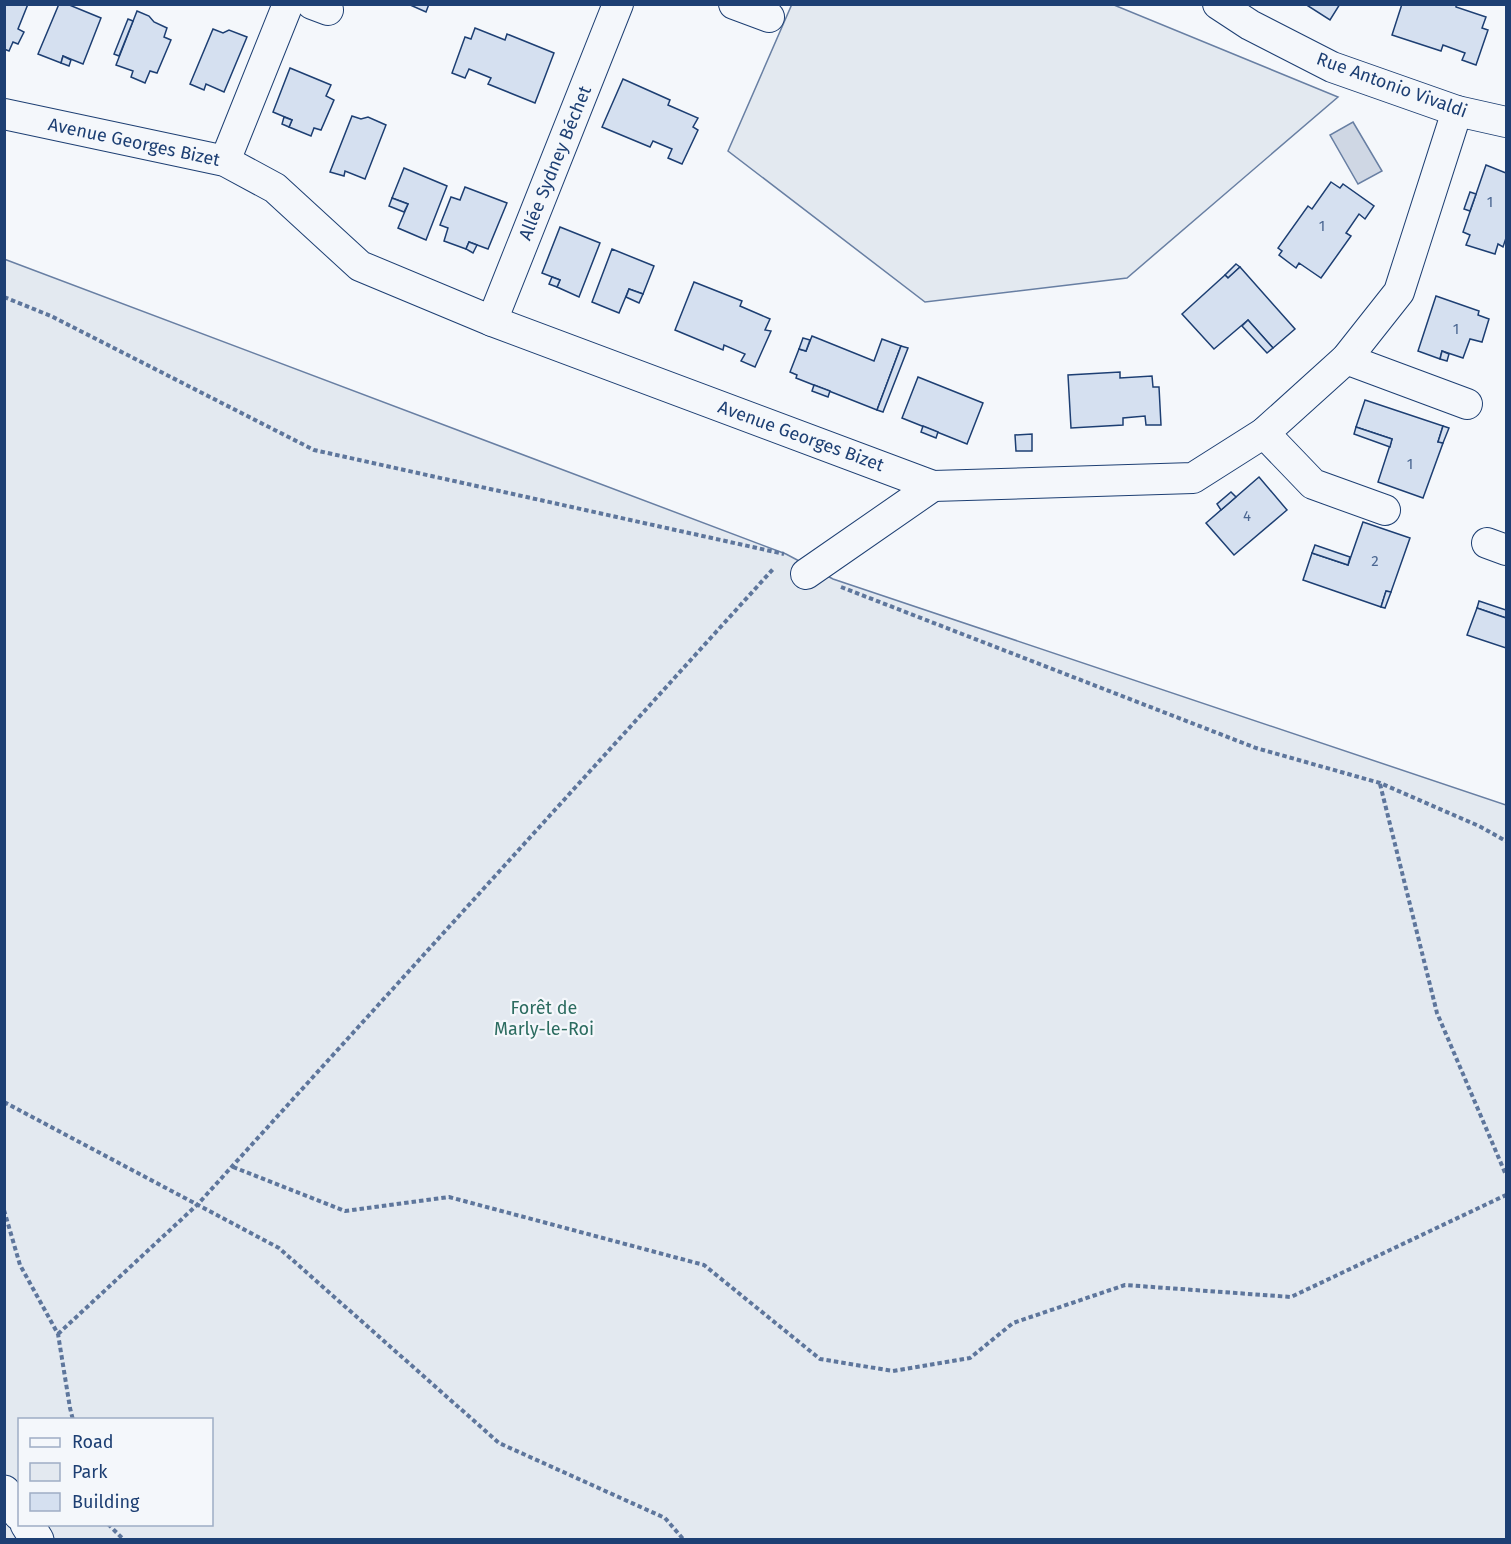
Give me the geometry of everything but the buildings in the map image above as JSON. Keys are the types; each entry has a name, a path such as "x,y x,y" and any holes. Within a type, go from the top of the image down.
{"highway":[{"path":"4,1492 18,1511"},
{"path":"28,1526 37,1539"}],"street":[{"path":"225,161 288,4"},
{"name":"Allée Sydney Béchet","path":"492,321 618,4"},
{"path":"734,4 769,17"},
{"name":"Rue Antonio Vivaldi","path":"1218,4 1250,25 1332,67 1457,111 1506,122"},
{"name":"Avenue Georges Bizet","path":"4,114 225,161 275,188 360,266 492,321 933,486 1192,478 1264,433 1346,359 1399,292 1457,111"},
{"path":"1346,359 1467,404"},
{"path":"1264,433 1313,484 1385,510"},
{"path":"806,574 933,486"}],"path":[{"path":"4,297 51,316 314,450 786,554 198,1204 58,1334"},
{"path":"806,574 1256,748 1380,783 1479,826 1506,841"},
{"path":"1380,783 1437,1013 1506,1174"},
{"path":"4,1102 279,1248 499,1443 665,1518 684,1539"},
{"path":"232,1167 345,1211 449,1197 704,1265 820,1359 893,1371 970,1358 1013,1323 1125,1285 1291,1297 1506,1195"},
{"path":"4,1210 20,1265 58,1334 73,1418"},
{"path":"110,1526 124,1539"}],"green space":[{"path":"792,4 1114,5 1338,97 1127,278 925,302 728,151"},
{"name":"Forêt de Marly-le-Roi","path":"4,259 786,554 833,579 1506,805 1506,1539 5,1539"}],"shaded area":[{"path":"1353,122 1382,171 1358,184 1330,135"}]}
